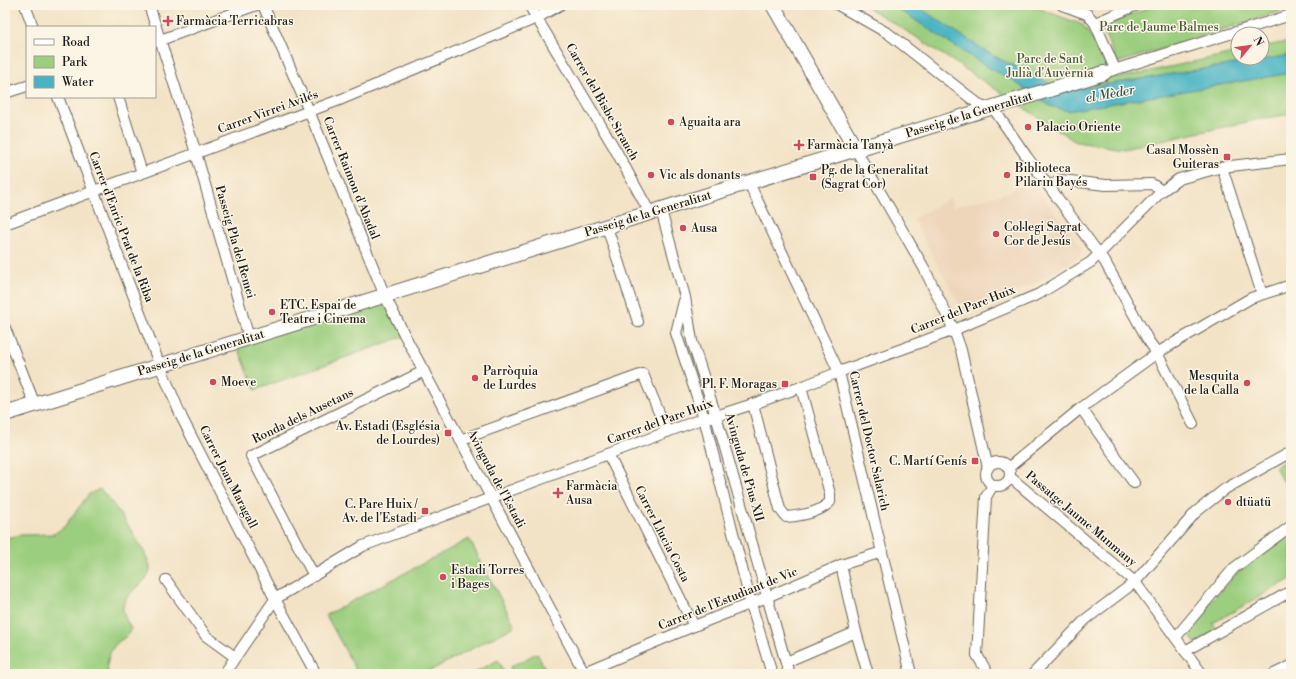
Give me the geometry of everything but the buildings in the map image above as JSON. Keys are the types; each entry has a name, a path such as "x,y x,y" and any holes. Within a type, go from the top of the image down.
{"street":[{"path":"25,5 33,26"},
{"name":"Passeig Pla del Remei","path":"149,5 154,26"},
{"path":"157,42 256,5"},
{"name":"Carrer Raimon d'Abadal","path":"264,5 385,296"},
{"name":"Carrer del Bisbe Strauch","path":"529,5 615,149 656,211 685,297"},
{"name":"Carrer Virrei Avilés","path":"5,224 342,99 537,18 560,5"},
{"path":"773,5 924,268 954,330 961,350 988,468 986,472 987,480 993,485 1001,486 1008,481 1009,473 1006,465 998,462 994,463 988,468"},
{"path":"838,5 889,34 995,107 1049,186 1105,262 1148,340 1157,353 1193,424"},
{"path":"1062,5 1087,14 1095,23 1109,71"},
{"path":"1095,23 1137,5"},
{"name":"Passeig de la Generalitat","path":"5,414 1291,15"},
{"name":"Passeig Pla del Remei","path":"157,42 196,153 249,338"},
{"path":"5,93 26,86"},
{"name":"Carrer d'Enric Prat de la Riba","path":"58,98 160,366"},
{"path":"118,98 142,173"},
{"name":"Carrer del Pare Huix","path":"276,599 364,546 704,418 716,416 753,404 954,330 1039,294 1091,262 1162,190 1179,179 1222,168 1291,159"},
{"path":"1222,168 1262,294"},
{"path":"1049,186 1061,180 1106,185 1152,184 1162,190"},
{"name":"Carrer del Doctor Salarich","path":"749,183 839,372 911,674"},
{"path":"607,227 638,322"},
{"path":"1009,473 1081,408 1157,353 1251,298 1291,285"},
{"name":"Avinguda de l'Estadi","path":"385,296 460,440 585,673"},
{"name":"Avinguda de Pius XII","path":"685,297 692,341 716,416 789,674"},
{"name":"Avinguda de Pius XII","path":"685,297 676,333 704,418 751,604 772,674"},
{"path":"5,328 35,405"},
{"name":"Carrer Joan Maragall","path":"160,366 182,418 316,674"},
{"name":"Ronda dels Ausetans","path":"314,576 251,456 424,371"},
{"path":"460,440 643,374 667,432"},
{"path":"753,404 780,509 786,517 823,509 830,502 830,494 801,387"},
{"path":"1081,408 1134,483"},
{"path":"1033,674 1086,619 1135,582 1196,512 1226,489 1291,452"},
{"name":"Carrer Llucia Costa","path":"608,454 694,626"},
{"name":"Passatge Jaume Munmany","path":"1009,473 1135,582 1202,674"},
{"path":"988,674 977,655 986,497 993,485"},
{"path":"1176,637 1234,568 1291,526"},
{"name":"Carrer de l'Estudiant de Vic","path":"585,673 841,565 882,552"},
{"path":"841,565 856,632 868,674"},
{"path":"166,580 206,636 236,657"},
{"path":"1186,651 1291,591"},
{"path":"224,674 276,599"},
{"path":"786,662 856,632"},
{"path":"1274,674 1291,666"}],"shaded area":[{"name":"Col·legi Sagrat Cor de Jesús","path":"1029,178 1082,248 1081,256 1032,285 971,312 962,309 913,219 950,198 953,207 1009,192"}],"green space":[{"name":"Parc de Sant Julià d'Auvèrnia","path":"864,5 1030,5 1083,25 1119,78 1230,54 1230,66 1270,66 1270,45 1291,41 1291,114 1265,118 1124,149 1076,142 913,35"},
{"name":"Parc de Jaume Balmes","path":"1155,5 1291,5 1291,8 1230,26 1230,27 1117,63 1102,27"},
{"path":"385,296 405,336 255,390 236,342"},
{"path":"1288,459 1291,463 1291,483 1286,486 1275,467"},
{"path":"100,489 121,515 138,541 149,562 150,569 145,580 131,593 124,603 124,614 131,629 124,638 115,645 110,653 107,666 109,674 5,674 5,538 21,535 54,534 64,527 89,494"},
{"path":"1291,533 1291,579 1213,623 1217,631 1195,643 1185,628 1237,573"},
{"name":"Estadi Torres i Bages","path":"469,539 515,626 424,674 358,674 326,615"},
{"path":"537,653 548,674 513,674 510,667"},
{"path":"498,660 505,674 472,674"}],"water":[{"name":"el Mèder","path":"892,5 915,5 992,55 1065,91 1230,65 1230,66 1270,66 1270,58 1291,55 1291,73 1068,111 1050,106 1009,78 987,67"}],"place":[{"name":"Farmàcia Terricabras","path":"168,21"},
{"name":"Aguaita ara","path":"671,122"},
{"name":"Palacio Oriente","path":"1028,127"},
{"name":"Farmàcia Tanyà","path":"799,145"},
{"name":"Casal Mossèn Guiteras","path":"1227,157"},
{"name":"Vic als donants","path":"651,175"},
{"name":"Biblioteca Pilarin Bayés","path":"1007,175"},
{"name":"Pg. de la Generalitat (Sagrat Cor)","path":"813,177"},
{"name":"Ausa","path":"683,228"},
{"name":"Col·legi Sagrat Cor de Jesús","path":"996,234"},
{"name":"ETC. Espai de Teatre i Cinema","path":"272,312"},
{"name":"Parròquia de Lurdes","path":"475,378"},
{"name":"Moeve","path":"213,382"},
{"name":"Mesquita de la Calla","path":"1247,383"},
{"name":"Pl. F. Moragas","path":"785,384"},
{"name":"Av. Estadi (Església de Lourdes)","path":"448,433"},
{"name":"C. Martí Genís","path":"975,461"},
{"name":"Farmàcia Ausa","path":"558,493"},
{"name":"dtüatü","path":"1228,502"},
{"name":"C. Pare Huix / Av. de l'Estadi","path":"425,511"},
{"name":"Estadi Torres i Bages","path":"443,577"}]}
